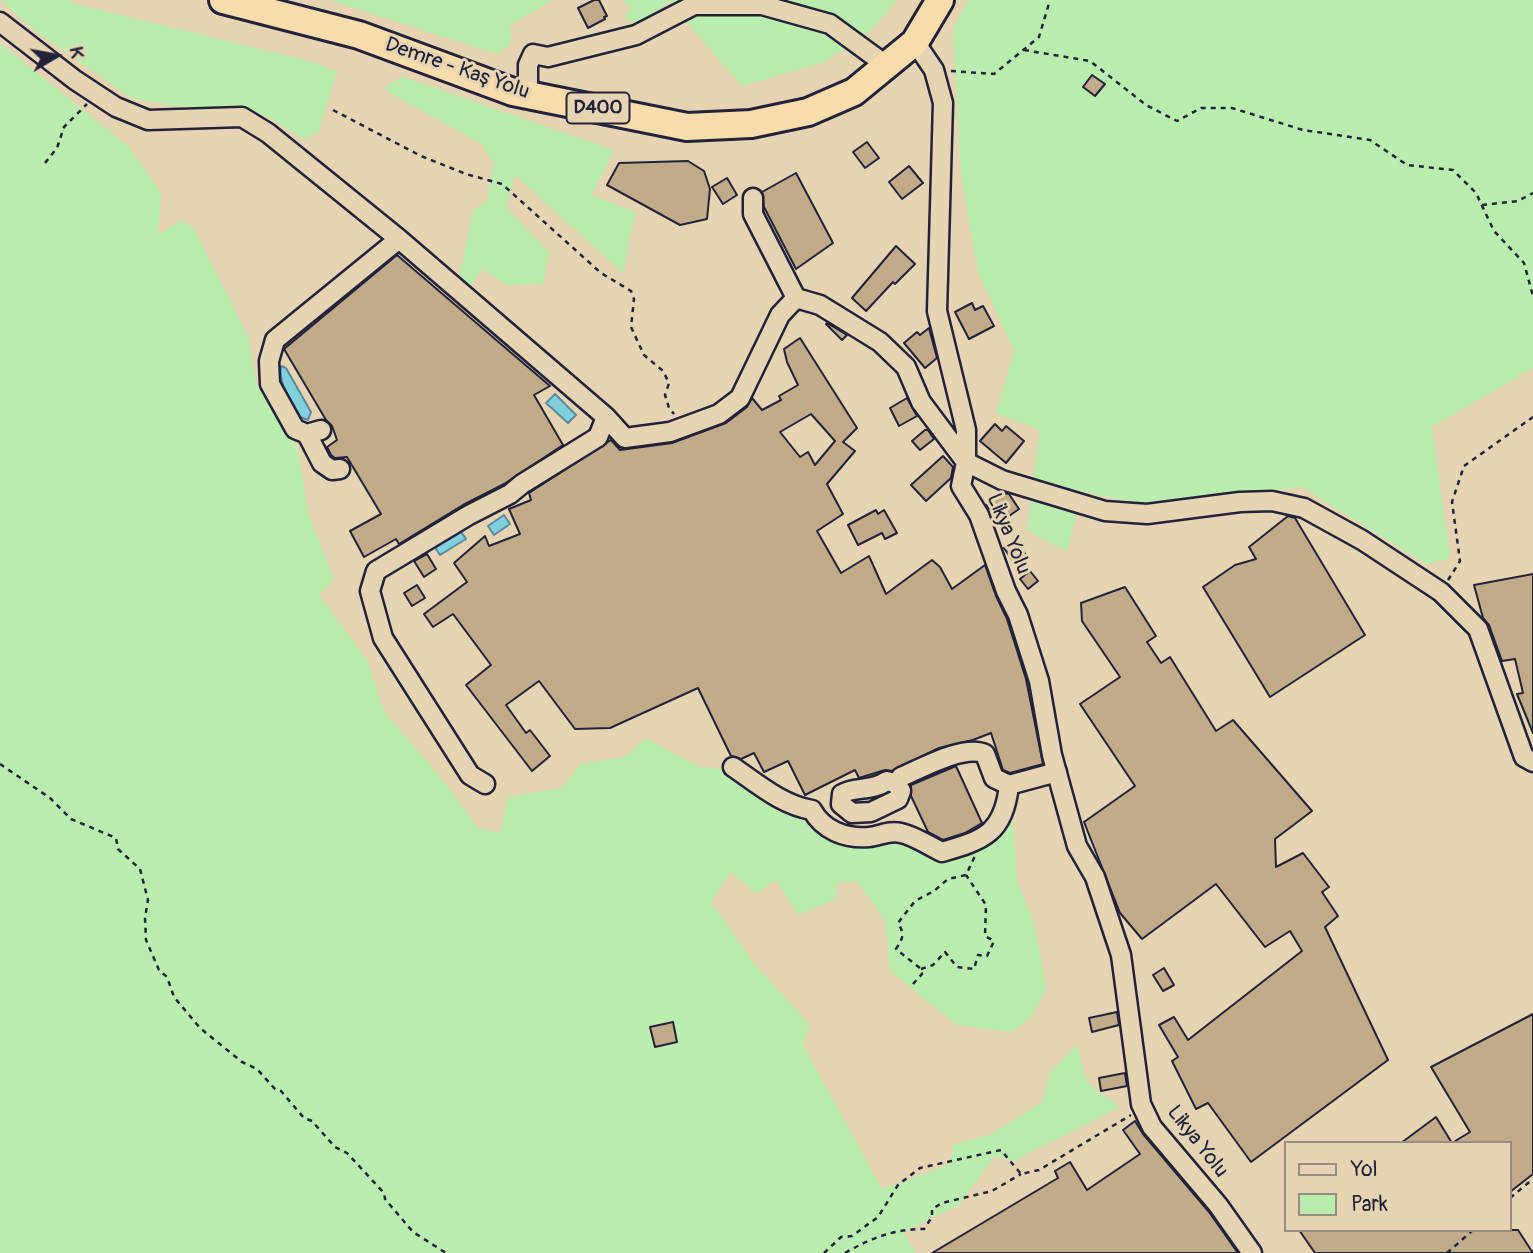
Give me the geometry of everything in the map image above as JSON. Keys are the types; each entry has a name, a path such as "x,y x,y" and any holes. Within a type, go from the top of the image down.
{"highway":[{"name":"Demre - Kaş Yolu","path":"223,0 359,35 513,92 687,127 751,124 808,112 854,92 915,42 940,0"}],"street":[{"path":"528,94 528,65 533,54 548,57 636,35 694,5 762,5 830,24 886,65"},
{"path":"0,22 75,80 116,107 148,120 242,117 268,133 399,239 606,417 625,438 670,432 719,414 740,398 779,315 796,298"},
{"path":"915,42 934,70 943,103 937,311 966,430 966,462"},
{"path":"753,198 753,214 796,298 820,305 880,342 898,359 906,368 921,402 966,462"},
{"path":"340,469 332,470 322,463 314,432 295,429 270,384 269,361 275,340 399,239"},
{"path":"485,783 470,775 383,638 370,591 376,571 468,515 504,498 598,437 606,417"},
{"name":"Likya Yolu","path":"1252,1253 1218,1205 1152,1127 1143,1109 1135,1074 1121,955 1095,877 1077,846 1057,772 1039,681 1018,615 1006,591 979,515 961,486 966,462 1002,480 1105,511 1147,514 1240,502 1272,501 1304,508 1362,540 1441,592 1478,629 1524,757 1533,762"},
{"path":"897,785 901,777 953,755 977,750 985,754 994,778 1009,785 1057,772"},
{"path":"733,767 771,794 799,808 812,810 819,823 837,833 869,837 882,832 901,833 942,852 975,842 994,828 1000,818 1009,785"}],"path":[{"path":"934,70 995,74 1040,37 1050,0"},
{"path":"1024,50 1090,61 1146,105 1177,121 1201,108 1232,108 1303,130 1370,140 1407,165 1453,170 1476,193 1494,231 1524,263 1533,296"},
{"path":"45,163 57,148 64,127 97,94"},
{"path":"333,110 421,156 502,184 601,273 631,290 634,299 631,327 644,355 663,370 668,383 665,395 669,408 686,426"},
{"path":"1482,205 1518,201 1533,193"},
{"path":"1441,592 1460,561 1452,502 1464,466 1533,417"},
{"path":"0,764 50,798 71,819 116,838 118,849 140,869 148,900 146,940 159,970 167,977 174,998 200,1028 242,1062 257,1069 304,1118 312,1121 335,1147 347,1153 361,1170 366,1171 413,1231 446,1253"},
{"path":"913,984 922,974 920,969 896,949 903,937 903,930 898,923 915,901 934,891 948,879 966,875 975,858 975,842"},
{"path":"920,969 933,965 945,952 957,967 974,970 978,955 986,956 994,941 985,936 986,905 966,875"},
{"path":"845,1253 873,1237 907,1229 924,1229 932,1217 932,1209 942,1203 992,1191 1021,1174 1039,1170 1143,1109"},
{"path":"824,1253 841,1237 852,1236 878,1217 898,1185 920,1168 1001,1150 1021,1174"},
{"path":"1512,1196 1533,1179"},
{"path":"1447,1253 1471,1232"}],"green space":[{"path":"68,0 305,60 337,71 319,131 304,140 270,118 247,110 166,105 130,97 41,35 2,2"},
{"path":"330,0 552,0 510,25 511,43 497,54"},
{"path":"623,0 897,0 873,29 824,62 742,86 669,2 639,24 624,18 631,8"},
{"path":"968,0 1533,0 1533,368 1432,427 1450,558 1426,564 1302,487 1152,504 1068,488 1076,517 1067,552 1027,530 1040,430 996,413 1014,351 978,272 961,176 953,28"},
{"path":"0,43 129,147 161,193 158,236 180,220 193,227 249,338 256,383 298,449 308,513 334,579 319,595 367,660 384,711 445,783 478,828 500,833 508,797 562,788 580,764 624,757 646,738 699,767 725,769 738,784 793,811 826,840 870,839 882,846 906,841 924,853 953,855 1001,829 1013,818 1017,880 1033,920 1047,988 1031,1017 1013,1032 957,1025 890,971 885,920 857,881 836,883 837,898 798,915 776,880 757,894 731,872 711,902 755,965 810,1025 803,1045 882,1189 950,1164 953,1145 992,1134 1042,1102 1050,1072 1077,1045 1087,1083 1120,1107 1014,1161 995,1156 959,1205 904,1232 916,1253 0,1253"},
{"path":"403,77 614,150 592,195 635,212 623,273 515,175 506,208 549,252 543,284 506,285 483,269 469,286 459,277 473,211 488,200 493,161 480,143 388,92 386,86"}],"water":[{"path":"281,366 286,368 311,412 308,420 300,417 289,399 281,379"},
{"path":"555,394 576,415 568,423 546,403"},
{"path":"504,515 510,524 494,535 488,526"},
{"path":"460,530 466,539 440,555 434,546"}],"building":[{"path":"599,0 607,16 588,28 578,8"},
{"path":"1092,75 1105,84 1095,96 1083,87"},
{"path":"867,142 879,158 865,168 853,152"},
{"path":"688,161 704,171 710,189 707,219 680,225 607,185 619,163"},
{"path":"909,166 923,183 902,199 889,182"},
{"path":"796,173 833,243 796,269 764,207 762,192"},
{"path":"727,178 737,195 723,204 712,187"},
{"path":"896,246 915,264 895,284 893,282 866,311 852,298"},
{"path":"397,255 550,386 534,395 563,445 504,484 463,505 399,544 396,539 364,557 350,531 381,514 347,457 335,458 331,455 327,447 337,440 332,426 284,349"},
{"path":"972,303 975,310 983,306 994,326 969,339 955,312"},
{"path":"827,323 847,335 842,340"},
{"path":"929,328 937,358 925,368 904,343 917,332 920,335"},
{"path":"800,338 857,428 843,442 855,451 827,484 843,514 817,531 841,573 869,556 886,594 932,560 940,567 952,589 985,565 1007,619 1026,679 1043,764 1010,773 1003,770 991,733 939,748 892,771 885,770 859,778 855,770 805,795 788,761 764,772 754,753 741,759 731,756 698,688 610,728 575,729 539,681 506,705 526,733 530,730 550,756 532,771 466,685 491,665 453,614 433,627 424,614 467,582 454,563 485,536 489,546 520,534 509,509 531,500 529,493 611,440 620,450 672,443 726,423 747,407 752,398 762,410 781,400 779,396 798,385 784,349","holes":["811,414 835,441 815,465 808,452 800,457 780,432"]},
{"path":"907,398 917,416 899,426 890,408"},
{"path":"995,424 1002,431 1006,426 1024,441 1006,463 980,441"},
{"path":"928,430 934,439 920,450 912,441"},
{"path":"943,456 953,467 951,478 926,501 911,485"},
{"path":"1004,493 1009,494 1019,509 999,523 987,505"},
{"path":"876,510 878,514 884,510 897,533 885,539 882,533 858,545 848,525"},
{"path":"1288,516 1295,518 1365,635 1270,697 1203,587 1235,565 1256,559 1249,547"},
{"path":"1015,540 1026,555 1014,563 1004,548"},
{"path":"427,554 436,569 424,577 414,561"},
{"path":"1030,571 1038,581 1028,589 1020,579"},
{"path":"1533,574 1533,733 1517,694 1523,693 1515,659 1502,661 1489,625 1483,618 1474,585"},
{"path":"417,585 425,598 412,606 404,593"},
{"path":"1125,587 1156,636 1147,642 1161,663 1170,657 1216,731 1233,720 1312,811 1275,839 1276,867 1303,853 1329,887 1322,892 1338,916 1325,927 1388,1060 1251,1162 1208,1103 1196,1109 1172,1061 1178,1057 1159,1025 1174,1017 1188,1040 1302,951 1290,931 1265,947 1216,884 1142,939 1120,913 1084,822 1135,786 1080,704 1120,677 1082,621 1081,603"},
{"path":"956,766 982,823 965,833 943,840 928,832 911,796 911,785"},
{"path":"1164,968 1174,985 1163,991 1153,975"},
{"path":"1117,1012 1119,1025 1092,1032 1089,1018"},
{"path":"1533,1014 1533,1174 1512,1190 1512,1141 1455,1141 1470,1132 1431,1067"},
{"path":"673,1022 677,1042 655,1047 650,1027"},
{"path":"1125,1073 1127,1086 1101,1091 1099,1078"},
{"path":"1436,1117 1451,1141 1404,1141"},
{"path":"1135,1121 1209,1212 1238,1253 932,1253 1058,1178 1055,1171 1070,1162 1087,1190 1140,1154 1123,1130"},
{"path":"1518,1230 1533,1253 1315,1253 1300,1232"}]}
